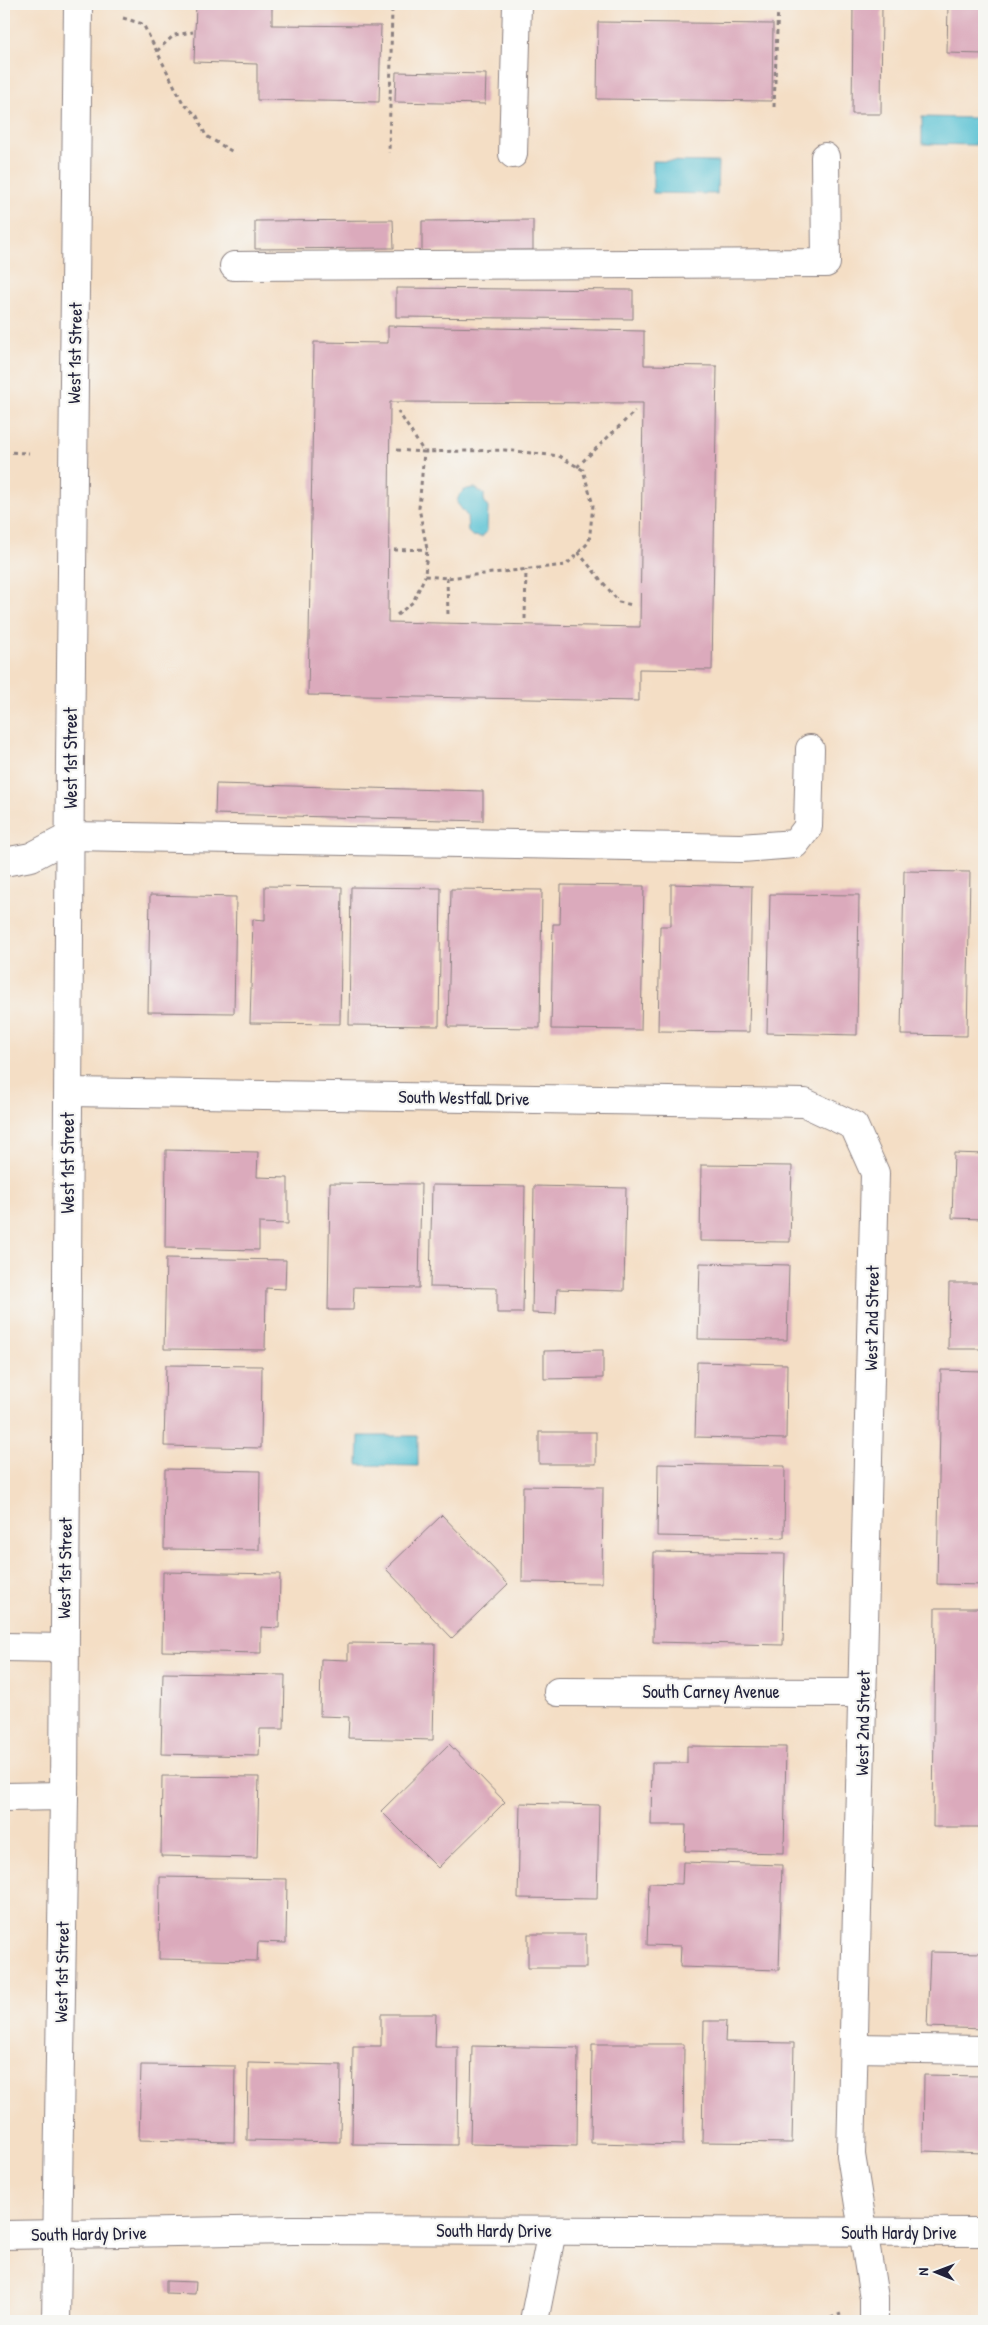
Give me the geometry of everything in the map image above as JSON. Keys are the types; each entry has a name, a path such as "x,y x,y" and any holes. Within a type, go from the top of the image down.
{"street":[{"name":"West 1st Street","path":"56,2321 64,1796 78,4"},
{"path":"513,154 517,4"},
{"path":"234,266 826,264 825,157"},
{"path":"4,862 32,857 71,836 741,848 795,844 808,827 810,749"},
{"name":"South Westfall Drive","path":"69,1092 805,1103 854,1126"},
{"name":"West 2nd Street","path":"854,1126 875,1173 851,2155 862,2233 874,2298 874,2321"},
{"path":"4,1647 64,1648"},
{"name":"South Carney Avenue","path":"558,1692 863,1693"},
{"path":"4,1797 64,1796"},
{"path":"854,2048 984,2050"},
{"name":"South Hardy Drive","path":"4,2235 293,2230 984,2232"},
{"path":"534,2321 552,2232"}],"path":[{"path":"353,4 392,8 389,153"},
{"path":"774,107 778,4"},
{"path":"123,18 143,24 183,103 197,116 206,136 233,152"},
{"path":"157,51 174,35 193,32"},
{"path":"397,615 413,602 425,576 427,549 419,508 424,452 398,411"},
{"path":"577,467 635,411"},
{"path":"397,450 424,452 505,450 559,456 582,470 593,505 588,542 566,565 447,578 425,576"},
{"path":"4,452 30,453"},
{"path":"394,550 427,549"},
{"path":"578,552 619,602 632,605"},
{"path":"525,619 526,568"},
{"path":"447,578 448,615"},
{"path":"823,2321 849,2311"}],"water":[{"path":"922,117 977,118 976,145 922,144"},
{"path":"653,161 718,162 717,194 653,193"},
{"path":"475,488 484,494 484,500 488,508 487,531 482,537 472,536 468,532 467,516 457,503 462,492"},
{"path":"359,1436 418,1436 418,1466 358,1465"}],"building":[{"path":"196,4 272,4 272,25 381,26 379,102 257,100 257,64 194,62"},
{"path":"853,4 882,4 881,114 852,114"},
{"path":"948,4 984,4 984,54 947,53"},
{"path":"598,22 773,24 772,101 597,99"},
{"path":"396,72 486,74 485,104 395,102"},
{"path":"393,220 394,248 255,249 255,221"},
{"path":"533,220 533,250 422,251 422,221"},
{"path":"396,288 633,290 633,319 396,317"},
{"path":"388,326 644,331 644,365 717,366 712,670 639,669 639,701 308,695 314,342 388,343","holes":["390,402 643,403 640,627 388,622"]},
{"path":"216,784 483,791 483,821 215,814"},
{"path":"904,871 970,872 967,1036 901,1035"},
{"path":"671,884 752,886 749,1032 658,1031 660,926 671,926"},
{"path":"561,885 644,886 641,1030 551,1029 553,924 560,924"},
{"path":"265,886 342,887 340,1024 250,1023 253,919 265,920"},
{"path":"351,887 441,888 439,1026 349,1025"},
{"path":"451,889 542,890 540,1028 448,1027"},
{"path":"770,894 859,895 857,1035 767,1033"},
{"path":"150,895 236,897 234,1013 148,1012"},
{"path":"166,1150 258,1152 257,1177 288,1178 288,1224 259,1223 259,1250 165,1248"},
{"path":"954,1153 984,1154 984,1219 952,1218"},
{"path":"701,1165 792,1166 790,1242 700,1241"},
{"path":"330,1183 421,1184 419,1288 354,1287 353,1310 328,1310"},
{"path":"432,1185 525,1186 523,1313 497,1313 497,1288 430,1287"},
{"path":"534,1186 626,1188 624,1291 557,1289 556,1314 532,1313"},
{"path":"166,1258 286,1260 285,1289 266,1288 265,1350 164,1349"},
{"path":"700,1263 789,1265 787,1340 698,1339"},
{"path":"949,1283 984,1283 984,1349 948,1349"},
{"path":"603,1350 603,1378 544,1379 544,1351"},
{"path":"697,1362 787,1364 786,1439 695,1437"},
{"path":"166,1365 262,1366 261,1448 164,1446"},
{"path":"941,1370 984,1371 984,1585 937,1584"},
{"path":"539,1432 596,1432 596,1464 539,1464"},
{"path":"658,1464 785,1466 784,1538 657,1536"},
{"path":"165,1469 260,1471 259,1550 164,1549"},
{"path":"523,1486 603,1487 602,1583 522,1582"},
{"path":"442,1515 508,1584 452,1638 386,1569"},
{"path":"654,1552 785,1554 783,1645 653,1642"},
{"path":"163,1572 280,1574 279,1628 261,1627 261,1653 162,1651"},
{"path":"935,1608 984,1608 984,1827 933,1827"},
{"path":"348,1643 435,1644 433,1740 348,1738 349,1717 320,1716 321,1659 348,1660"},
{"path":"163,1673 285,1675 284,1729 260,1729 259,1756 161,1754"},
{"path":"449,1744 505,1802 438,1868 381,1811"},
{"path":"687,1746 786,1747 784,1853 685,1851 686,1825 651,1825 652,1763 687,1763"},
{"path":"162,1776 259,1777 257,1858 161,1856"},
{"path":"520,1803 599,1805 597,1899 518,1898"},
{"path":"683,1862 782,1865 779,1970 680,1967 681,1946 647,1945 649,1883 682,1884"},
{"path":"160,1877 287,1879 286,1943 258,1942 257,1961 159,1959"},
{"path":"528,1934 586,1934 586,1968 528,1968"},
{"path":"930,1952 984,1953 984,2029 927,2027"},
{"path":"381,2014 436,2014 435,2047 458,2047 457,2145 352,2144 353,2046 381,2046"},
{"path":"704,2021 726,2021 725,2042 794,2043 792,2143 702,2142"},
{"path":"592,2044 684,2044 683,2145 591,2143"},
{"path":"472,2046 578,2048 577,2146 470,2144"},
{"path":"248,2063 341,2065 340,2142 247,2140"},
{"path":"141,2065 235,2066 234,2142 139,2140"},
{"path":"924,2075 984,2076 984,2153 923,2151"},
{"path":"166,2281 196,2282 195,2294 166,2293"}]}
